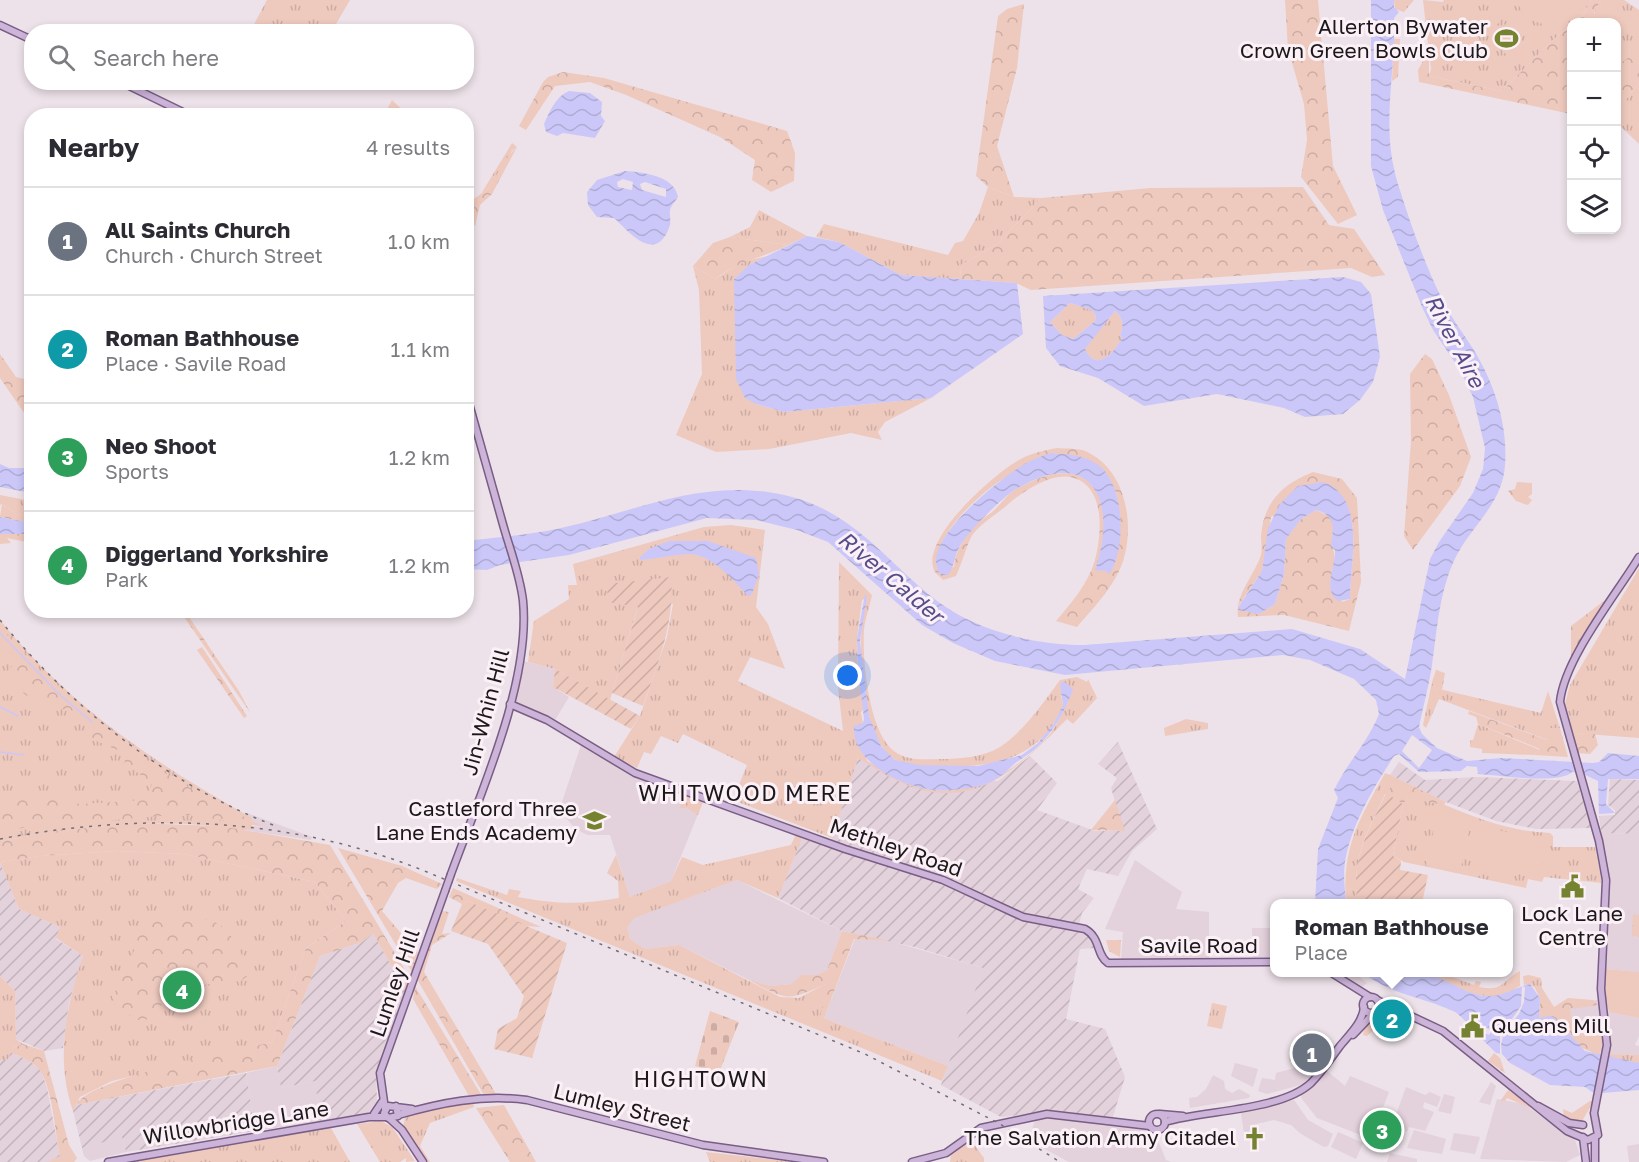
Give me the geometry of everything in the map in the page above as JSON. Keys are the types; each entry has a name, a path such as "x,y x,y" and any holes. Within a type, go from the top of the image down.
{"main road":[{"path":"0,25 24,36"},
{"path":"137,90 175,108"},
{"name":"Jin-Whin Hill","path":"445,891 490,768 510,704 520,663 524,622 523,600 516,571 474,422"},
{"path":"1594,1162 1595,1138 1599,1132 1594,1113 1607,1045 1601,989 1606,880 1596,830 1561,713 1562,690 1585,644 1639,557"},
{"name":"Methley Road","path":"510,704 548,720 635,773 845,849 943,880 1023,917 1085,930 1094,934 1101,952"},
{"name":"Lumley Hill","path":"386,1111 380,1073 445,891"},
{"name":"Savile Road","path":"1101,952 1111,959 1124,962 1270,962"},
{"path":"1337,977 1362,993 1432,1025 1465,1048 1558,1125 1588,1140 1595,1138"},
{"path":"912,1162 946,1153 976,1131 996,1124 1054,1114 1160,1129 1165,1122 1184,1116 1233,1110 1294,1093 1311,1082 1364,1014 1362,993"},
{"path":"1364,1005 1370,997"},
{"path":"1341,1045 1377,1010 1377,1000"},
{"path":"1364,1005 1369,1012 1388,1004"},
{"path":"381,1086 394,1105 402,1130"},
{"name":"Lumley Street","path":"386,1111 398,1115 413,1109 472,1099 500,1097 527,1100 722,1149 824,1162"},
{"path":"1532,1103 1569,1123 1597,1126"},
{"path":"371,1116 386,1111 394,1105"},
{"name":"Lumley Street","path":"394,1105 413,1109"},
{"path":"386,1111 423,1162"},
{"name":"Willowbridge Lane","path":"108,1162 371,1116 386,1111"},
{"path":"1586,1162 1581,1130 1594,1113"},
{"path":"1137,1124 1154,1114 1184,1116"},
{"path":"1160,1114 1165,1122"},
{"path":"1149,1118 1150,1126"}],"shaded area":[{"path":"523,661 555,669 553,687 569,697 555,720 516,703 515,698"},
{"path":"1118,742 1157,829 1132,851 1118,876 1087,869 1078,889 1094,898 1082,913 1079,925 1095,948 1080,949 1066,1019 1105,1029 1125,1077 1112,1120 1059,1111 1001,1117 941,1085 983,968 915,947 842,931 778,898 802,838 829,847 858,758 895,780 998,781 1030,756 1057,783 1037,810 1095,831 1124,831 1111,788 1117,778 1098,764"},
{"name":"Castleford Three Lane Ends Academy","path":"581,745 632,776 704,799 671,881 630,897 610,835 587,835 576,829 564,816 561,805"},
{"path":"1399,762 1425,780 1477,777 1577,781 1591,828 1536,829 1496,821 1446,802 1390,775"},
{"path":"1610,779 1639,780 1639,834 1601,833 1599,816 1615,815 1615,810 1608,805"},
{"path":"247,813 312,837 311,840 243,830 243,825 264,827 245,818"},
{"path":"1601,833 1639,834 1639,915 1633,915 1633,936 1639,937 1639,972 1606,969 1608,869"},
{"path":"1135,860 1182,892 1176,909 1209,912 1209,958 1121,960 1123,932 1105,929"},
{"path":"0,862 19,909 60,927 56,939 83,956 69,1003 63,1048 44,1051 16,1039 15,991 0,976"},
{"path":"737,880 842,931 827,970 817,975 801,975 793,984 770,986 747,979 679,945 645,949 630,939 627,927 633,918"},
{"path":"1252,928 1270,928 1270,958 1253,957"},
{"path":"373,933 406,992 376,1073 377,1102 372,1111 366,1114 320,1121 315,1081 281,1088 277,1066 320,956 362,942"},
{"path":"855,939 890,941 983,968 948,1066 824,1018"},
{"path":"1345,977 1360,977 1367,983 1362,987"},
{"path":"1599,1000 1609,1012 1639,1018 1639,1036 1635,1045 1639,1046 1639,1055 1610,1054 1586,1045 1568,1026 1564,1002"},
{"path":"10,1052 30,1061 41,1071 47,1088 61,1162 0,1162 0,1061 8,1059"},
{"path":"1235,1063 1258,1069 1253,1087 1231,1076"},
{"path":"277,1066 281,1088 315,1081 320,1121 255,1131 246,1073"},
{"path":"1298,1067 1312,1077 1304,1084 1267,1094 1258,1091 1262,1078 1275,1080 1276,1073"},
{"path":"1326,1070 1345,1086 1350,1076 1389,1092 1371,1139 1317,1118 1302,1099 1300,1093 1317,1084"},
{"path":"246,1073 255,1131 126,1152 122,1137 82,1148 73,1111 76,1105"},
{"path":"1213,1075 1224,1081 1225,1089 1232,1093 1239,1089 1250,1095 1249,1098 1190,1108 1189,1098 1197,1097 1206,1089"},
{"path":"1491,1082 1496,1086 1490,1105 1479,1102"},
{"path":"1406,1087 1425,1095 1430,1092 1441,1097 1437,1107 1424,1102 1423,1108 1434,1112 1425,1131 1409,1127 1407,1132 1392,1126"},
{"path":"1444,1094 1455,1097 1451,1114 1438,1111"},
{"path":"1497,1099 1524,1104 1575,1140 1580,1155 1566,1162 1480,1159"},
{"path":"1294,1100 1308,1120 1333,1134 1328,1146 1324,1147 1301,1134 1291,1125 1274,1120 1251,1125 1249,1133 1244,1133 1241,1113"},
{"path":"1055,1116 1144,1128 1157,1138 1166,1160 1171,1162 1069,1162 1028,1140 1036,1118"},
{"path":"1414,1130 1446,1139 1442,1154 1407,1148"},
{"path":"1338,1132 1363,1143 1356,1159 1331,1147"},
{"path":"1454,1133 1480,1137 1475,1154 1450,1150"},
{"path":"122,1136 126,1152 90,1161 84,1156 82,1148"},
{"path":"1639,1144 1639,1162 1629,1162 1627,1146"},
{"path":"1390,1153 1417,1159 1417,1162 1387,1162"}],"green space":[{"path":"267,0 350,0 336,24 254,24"},
{"path":"1285,0 1318,0 1333,166 1357,215 1338,224 1301,177 1307,140 1304,104 1288,49"},
{"path":"1394,0 1414,0 1404,12 1395,9"},
{"path":"1423,0 1443,2 1444,0 1591,0 1584,14 1579,18 1567,18 1567,28 1502,91 1429,76 1431,69"},
{"path":"1516,0 1585,0 1572,18 1551,25 1531,19 1522,11"},
{"path":"1591,0 1601,0 1594,18 1580,18"},
{"path":"1601,0 1624,0 1639,10 1639,52 1621,63 1621,18 1594,18"},
{"path":"1024,4 1017,68 997,146 1014,197 988,187 976,176 998,16 1007,9"},
{"path":"1493,12 1502,19 1490,32 1482,24"},
{"name":"Allerton Bywater Crown Green Bowls Club","path":"1505,24 1521,38 1507,55 1490,40"},
{"path":"1567,28 1567,113 1419,82 1418,70 1429,50 1429,76 1502,91"},
{"path":"1467,37 1481,50 1475,58 1460,45"},
{"path":"1394,39 1400,39 1398,77 1392,81"},
{"path":"1639,52 1639,83 1621,106 1621,72 1621,63"},
{"path":"563,72 604,78 787,131 795,153 794,181 771,192 752,180 755,160 720,137 626,95 590,82 555,86 526,130 519,126 543,82 548,77"},
{"path":"1639,83 1639,144 1621,127 1621,106"},
{"path":"392,100 401,108 388,108"},
{"path":"512,143 517,147 512,151 489,188 481,194"},
{"path":"517,147 492,194 480,205 475,226 474,199 489,188 506,158"},
{"path":"988,187 1014,197 1041,198 997,244 961,265 960,279 901,275 839,242 816,237 824,224 948,255 955,243 963,241 979,213"},
{"path":"1303,187 1329,225 1354,229 1385,275 1372,277 1351,268 1031,290 1016,283 960,279 961,265 997,244 1041,198 1150,188"},
{"path":"759,210 807,236 788,245 730,237 750,227"},
{"path":"730,237 788,245 732,268 715,279 693,266 713,243"},
{"path":"768,256 749,265 756,404 784,412 931,398 885,422 878,432 882,440 851,433 769,449 716,452 676,435 702,374 699,290 693,266 715,279 741,262"},
{"path":"1070,303 1092,310 1096,316 1095,321 1073,339 1062,335 1050,322"},
{"path":"1115,311 1122,322 1120,335 1122,338 1105,358 1094,360 1084,349"},
{"path":"0,354 16,377 24,379 24,413 0,378"},
{"path":"1425,354 1432,359 1449,395 1471,457 1460,486 1413,550 1404,536 1411,441 1410,374"},
{"path":"1057,448 1085,451 1109,469 1123,495 1128,525 1125,554 1118,574 1106,593 1077,627 1056,621 1084,585 1095,560 1099,537 1099,511 1096,499 1082,481 1070,477 1053,478 1026,491 973,534 956,576 943,580 934,570 933,557 938,542 947,526 975,495 1019,460 1035,453","holes":["1051,453 1080,457 1098,465 1116,493 1120,538 1106,571 1096,569 1102,545 1104,522 1101,503 1094,488 1082,477 1066,473 1044,476 1018,488 970,531 961,544 954,567 937,569 937,556 950,530 984,493 1017,471"]},
{"path":"1313,472 1342,479 1357,498 1361,582 1349,631 1284,615 1238,617 1239,602 1261,555 1261,536 1266,513 1284,488","holes":["1332,486 1342,497 1349,510 1352,524 1350,599 1342,602 1332,570 1335,560 1332,538 1334,523 1331,517 1316,510 1301,519 1286,538 1284,574 1275,604 1259,614 1239,610 1239,605 1262,571 1271,517"]},
{"path":"1517,482 1532,483 1532,494 1528,497 1532,500 1528,505 1516,501 1508,491 1515,489"},
{"path":"0,495 24,500 24,513 19,516 2,504 0,505"},
{"path":"2,504 19,516 24,513 24,522 0,517"},
{"path":"731,525 765,530 756,607 768,624 785,669 750,657 738,681 843,731 838,687 839,562 872,595 864,630 864,659 869,695 878,729 885,742 899,755 917,759 949,759 972,757 994,750 1025,725 1060,680 1077,677 1087,682 1088,679 1097,698 1073,724 1067,719 1035,750 1018,765 981,786 961,792 939,793 915,788 893,779 858,758 832,838 733,800 747,765 683,734 678,743 661,736 651,754 644,752 637,768 614,757 640,716 667,637 673,604 638,606 610,700 555,669 528,662 534,621 569,599 568,585 577,585 573,564 704,527","holes":["867,598 863,614 861,659 867,707 873,729 882,747 898,762 954,767 993,763 1010,758 1027,750 1041,739 1053,724 1063,705 1061,695 1068,702 1053,730 1037,748 1007,771 990,780 954,791 935,791 909,784 867,761 860,725 863,723 861,713 864,708 859,676 854,672 858,668 857,638 862,600"]},
{"path":"3,532 24,534 24,542 7,538 11,543 0,544 0,534"},
{"path":"1639,568 1639,738 1573,733 1565,704 1570,685"},
{"path":"671,577 672,594 668,627 643,706 612,693 638,607 608,602 607,584"},
{"path":"1613,594 1571,661 1571,626"},
{"path":"185,618 190,618 239,691 251,714"},
{"path":"0,620 27,652 85,707 148,754 252,818 252,829 182,824 121,825 61,831 0,841"},
{"path":"0,627 76,711 36,702 21,690 8,671 17,660 0,640"},
{"path":"202,647 247,716 244,718 197,650"},
{"path":"555,669 640,716 631,729 553,687"},
{"path":"1436,670 1445,673 1442,690 1435,688 1432,682"},
{"path":"1432,682 1435,688 1541,713 1548,691 1560,728 1550,728 1548,740 1439,699 1426,728 1423,725"},
{"path":"1469,711 1547,740 1550,728 1560,728 1568,757 1534,755 1540,749 1478,724 1476,717 1468,714"},
{"path":"1186,719 1208,723 1208,729 1165,736 1164,728"},
{"path":"1478,724 1540,750 1534,755 1482,753 1482,749 1470,747 1470,740 1473,740"},
{"path":"98,728 179,782 265,827 183,814 0,830 0,817 16,802 39,794 65,796 79,804 147,800 152,783 134,770 123,768 125,760 120,751 82,735"},
{"path":"1573,733 1595,734 1598,745 1590,754 1577,753"},
{"path":"1385,773 1390,775 1390,796 1385,794 1362,846 1357,872 1358,899 1346,899 1349,850 1367,806"},
{"path":"1390,775 1446,802 1444,805 1408,798 1403,804 1390,796"},
{"path":"682,791 704,799 698,815 687,808 680,808"},
{"path":"1386,793 1403,804 1393,856 1401,861 1400,870 1428,875 1423,899 1357,899 1356,873 1367,834"},
{"path":"1408,798 1440,803 1511,828 1550,833 1553,836 1553,847 1595,847 1602,883 1544,877 1542,882 1528,879 1526,888 1404,862 1393,856 1403,804"},
{"path":"1115,800 1125,831 1091,830"},
{"path":"1438,811 1472,818 1460,872 1426,865"},
{"path":"133,823 220,826 330,845 410,978 406,992 373,933 362,942 320,956 277,1066 76,1105 87,1095 135,1075 272,1042 306,948 346,921 315,882 184,854 117,851 40,856 0,862 0,841 52,832"},
{"path":"1482,827 1547,840 1540,875 1475,862"},
{"path":"796,834 802,838 778,898 737,880 634,918 627,927 630,939 645,949 679,945 780,997 799,998 829,982 821,1017 948,1066 942,1081 456,881 457,878 507,895 509,889 521,891 518,897 544,901 581,903 619,898 618,881 607,873 616,855 630,897 671,881 682,857 703,865 791,845"},
{"path":"338,848 402,866 442,884 437,889 406,878 398,883 382,911 418,953 412,972"},
{"path":"117,851 184,854 315,882 346,921 306,948 272,1042 112,1081 80,1097 73,1111 65,1072 65,1033 72,994 83,956 56,938 60,927 19,909 0,862 39,856"},
{"path":"453,888 541,927 524,926 467,901 462,904 449,897"},
{"path":"467,901 567,943 532,1058 494,1049 498,1029 517,1018 524,996 488,944 451,931 462,904"},
{"path":"442,911 449,912 442,934 451,933 432,945 424,972 496,1094 484,1095 417,979"},
{"path":"1633,914 1639,915 1639,937 1632,936"},
{"path":"175,918 207,920 222,926 249,964 251,973 241,981 192,986 176,991 146,1020 135,1020 112,998 138,942 135,936 142,923"},
{"path":"842,931 890,941 854,939 824,1018 820,1017 828,983 795,996 787,996 771,992 747,979 770,986 792,984 801,975 817,975 827,970"},
{"path":"1106,940 1121,940 1120,957 1109,951"},
{"path":"1606,969 1639,972 1639,1018 1609,1012 1604,994"},
{"path":"1520,971 1520,986 1498,996 1464,991 1431,977 1453,977 1474,985 1476,981 1481,982 1479,987 1494,988 1499,987"},
{"path":"0,976 15,991 16,1039 23,1044 13,1048 8,1059 0,1061"},
{"path":"1523,976 1541,978 1542,988 1535,988 1530,984 1524,985"},
{"path":"415,986 482,1096 469,1096 413,999"},
{"path":"1535,988 1542,988 1554,1007 1568,998 1593,1000 1598,1005 1570,1009 1572,1025 1577,1034 1603,1035 1600,1056 1580,1047 1557,1020 1539,1018 1540,998"},
{"path":"1212,1003 1227,1006 1222,1029 1207,1026"},
{"path":"1389,1010 1405,1017 1406,1022 1375,1029 1367,1036 1363,1035 1364,1028 1383,1011"},
{"path":"710,1011 739,1022 719,1073 695,1066"},
{"path":"1299,1035 1332,1048 1312,1077 1289,1060"},
{"path":"23,1044 44,1051 69,1145 77,1158 74,1162 47,1162 60,1156 51,1101 45,1080 38,1068 10,1052 13,1048"},
{"path":"1494,1053 1500,1058 1505,1073 1488,1061"},
{"path":"1608,1054 1639,1055 1639,1063 1611,1059"},
{"path":"1508,1090 1531,1108 1507,1098 1505,1101 1501,1100"},
{"path":"473,1101 474,1107 430,1123 420,1146 430,1162 427,1162 403,1127 405,1118 417,1112"},
{"path":"1590,1101 1594,1101 1582,1121 1574,1122 1564,1118 1563,1109 1572,1113"},
{"path":"504,1105 536,1162 510,1162 476,1108"},
{"path":"381,1121 392,1127 415,1161 406,1162 406,1158 400,1162 380,1162 357,1124"},
{"path":"331,1128 350,1162 130,1162 136,1160"},
{"path":"971,1140 984,1158 984,1162 950,1162 951,1155"},
{"path":"706,1152 795,1162 710,1162"}],"water":[{"path":"1371,0 1394,0 1394,7 1399,12 1394,18 1389,121 1390,142 1398,184 1435,285 1449,313 1489,378 1499,406 1505,450 1503,479 1498,492 1459,550 1448,575 1419,727 1422,734 1437,748 1467,761 1501,758 1593,763 1599,762 1608,753 1639,756 1639,779 1608,779 1606,804 1615,813 1599,814 1598,781 1581,773 1572,772 1565,776 1542,779 1478,774 1477,767 1467,766 1461,771 1419,772 1399,754 1394,756 1379,780 1352,834 1344,867 1346,899 1315,899 1318,849 1338,798 1334,790 1379,714 1376,700 1354,679 1310,660 1283,655 1065,675 995,661 953,643 922,625 828,542 797,530 756,520 707,518 569,555 500,565 487,570 474,569 474,540 549,530 703,492 761,491 792,497 831,513 865,537 944,606 981,625 1001,632 1043,642 1084,645 1292,629 1360,649 1405,679 1430,559 1473,493 1483,469 1485,448 1473,397 1460,370 1433,330 1383,210 1371,166","holes":["1412,735 1432,750 1419,768 1402,751"]},
{"path":"569,91 590,93 602,102 601,116 605,121 595,138 563,133 557,136 546,132 544,124 551,109 560,97"},
{"path":"625,171 657,176 671,184 678,197 671,208 670,226 663,238 657,244 642,242 614,218 597,217 588,205 587,192 597,180","holes":["623,179 633,182 632,190 618,187 617,182","645,182 666,189 666,197 642,190 640,184"]},
{"path":"807,236 839,242 901,275 1017,283 1023,334 931,398 784,412 756,404 745,398 736,379 734,279 749,265"},
{"path":"1343,277 1361,282 1371,294 1380,357 1373,382 1360,400 1343,414 1305,417 1284,408 1217,394 1144,406 1098,378 1060,366 1046,348 1043,296","holes":["1070,303 1092,310 1096,316 1095,321 1073,339 1062,335 1050,322","1115,311 1122,322 1120,335 1122,338 1105,358 1094,360 1085,349"]},
{"path":"1051,453 1092,461 1106,473 1113,486 1118,501 1120,533 1119,549 1109,574 1106,571 1095,570 1101,546 1103,523 1101,503 1094,488 1082,477 1065,473 1044,476 1018,488 1004,498 964,540 948,575 941,575 936,562 940,547 964,513 998,482 1031,461"},
{"path":"0,464 9,468 24,468 24,492 0,487"},
{"path":"1323,482 1337,490 1346,502 1351,516 1353,551 1350,599 1338,601 1333,596 1330,584 1335,556 1335,550 1331,546 1332,524 1331,519 1316,510 1301,519 1286,539 1284,574 1275,604 1259,614 1238,610 1262,571 1268,528 1280,504 1298,486"},
{"path":"0,517 24,522 24,534 0,534"},
{"path":"669,541 708,541 756,558 759,574 752,594 748,596 721,569 696,555 640,560 640,557 649,549"},
{"path":"865,594 867,598 860,641 869,716 881,746 895,760 919,765 978,766 1022,755 1038,743 1054,723 1063,705 1060,685 1063,681 1073,689 1053,729 1031,752 997,779 980,786 936,790 909,784 882,771 870,762 855,739 854,726 863,723 864,719 859,676 854,672 858,668 857,638"},
{"path":"1369,977 1437,977 1469,992 1486,996 1498,995 1530,984 1540,998 1539,1018 1550,1016 1555,1018 1585,1051 1639,1063 1639,1090 1603,1093 1592,1092 1585,1087 1550,1085 1510,1063 1502,1054 1496,1053 1477,1034 1480,1031 1489,1035 1492,1031 1478,1022 1471,1026 1453,1011 1395,991"}],"pier":[{"path":"1522,985 1525,988 1524,1002 1519,1014 1504,1032 1501,1045 1502,1055 1500,1056 1500,1036 1521,1006"}],"waterway":[{"path":"0,633 60,695 92,722"},
{"path":"0,707 18,716"},
{"path":"0,752 23,755"}],"railway":[{"path":"0,620 58,683 123,740 196,788 273,825"},
{"path":"0,839 54,830 108,825 216,824 323,839 375,853 427,872 865,1054 1000,1124 1060,1162"}],"place":[{"name":"Allerton Bywater Crown Green Bowls Club","path":"1506,39"},
{"name":"Castleford Three Lane Ends Academy","path":"595,821"},
{"name":"Lock Lane Centre","path":"1572,886"},
{"name":"Diggerland Yorkshire","path":"182,990"},
{"name":"Roman Bathhouse","path":"1392,1019"},
{"name":"Queens Mill","path":"1473,1026"},
{"name":"All Saints Church","path":"1312,1053"},
{"name":"Neo Shoot","path":"1382,1130"},
{"name":"The Salvation Army Citadel","path":"1254,1138"}],"district":[{"name":"WHITWOOD MERE","path":"745,793"},
{"name":"HIGHTOWN","path":"701,1079"}],"water label":[{"name":"River Aire","path":"1455,341"},
{"name":"River Calder","path":"891,577"}]}
